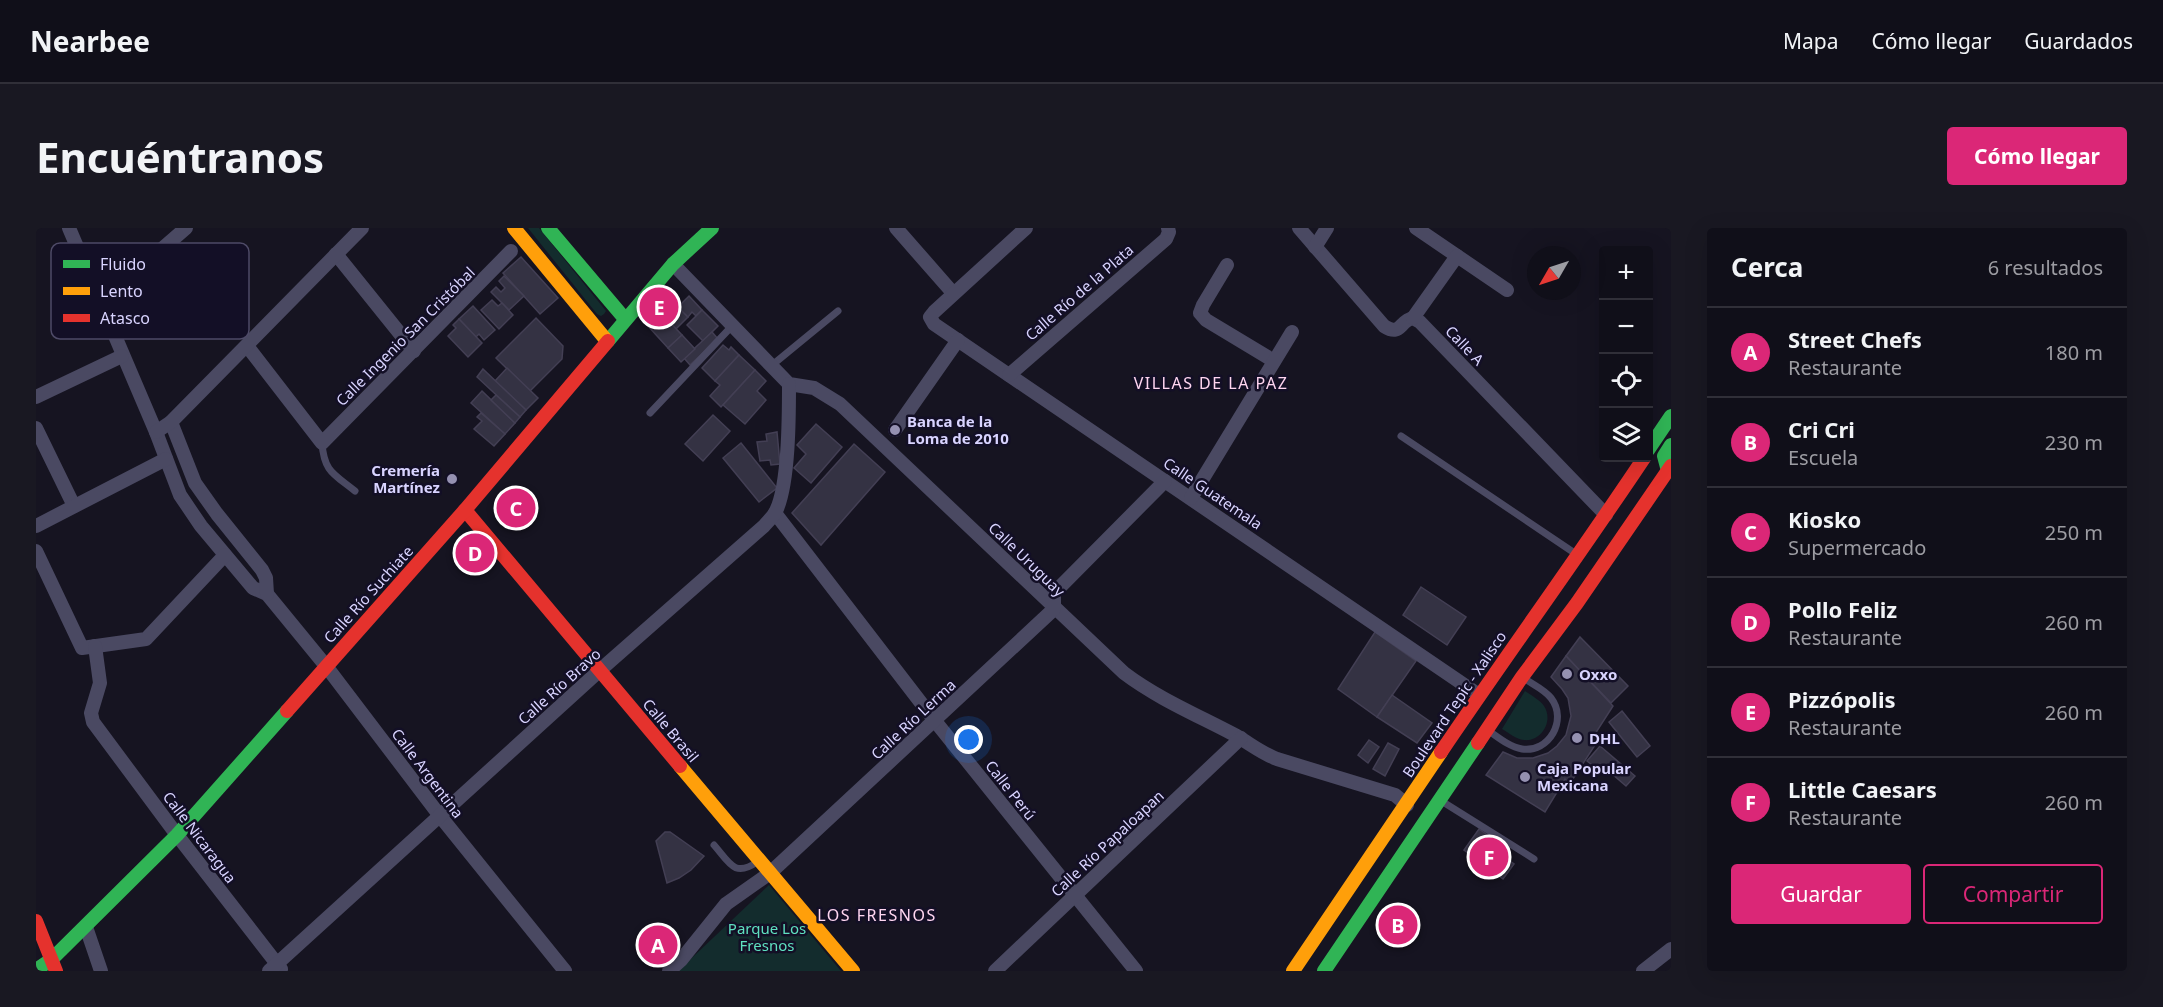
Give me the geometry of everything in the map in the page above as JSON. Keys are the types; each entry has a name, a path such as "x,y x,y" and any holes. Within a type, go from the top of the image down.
{"main road":[{"path":"514,228 607,341"},
{"path":"548,228 625,319"},
{"name":"Calle Río Suchiate","path":"36,970 54,965 86,927 177,835 465,510 673,264 712,228"},
{"path":"1653,443 1671,416"},
{"path":"1324,971 1521,677 1577,603 1670,471 1664,456 1671,445"},
{"name":"Boulevard Tepic - Xalisco","path":"1293,971 1511,648 1579,555 1641,462"},
{"name":"Calle Brasil","path":"465,510 853,971"},
{"path":"1577,603 1571,588 1604,532 1606,516"},
{"path":"1487,730 1481,718 1480,705 1510,665 1511,648"},
{"path":"1353,928 1360,902 1404,828 1407,805"},
{"path":"36,921 54,965"}],"street":[{"path":"69,228 75,243"},
{"path":"169,243 186,228"},
{"path":"156,432 171,422 336,254 347,233 362,228"},
{"path":"896,228 953,293 1026,228"},
{"path":"1299,228 1384,326 1390,330 1398,330 1408,319 1413,318 1457,256"},
{"path":"1315,247 1327,228"},
{"path":"1416,228 1507,290"},
{"name":"Calle Río de la Plata","path":"1009,375 1166,239 1168,230"},
{"name":"Calle Ingenio San Cristóbal","path":"322,443 511,251"},
{"path":"336,254 414,351"},
{"path":"673,264 789,384"},
{"path":"1227,265 1200,313 1206,320 1274,361"},
{"name":"Calle Guatemala","path":"953,293 930,317 934,324 1479,695"},
{"name":"Calle A","path":"1413,318 1420,322 1606,516"},
{"path":"1191,498 1292,332"},
{"path":"115,339 156,432 180,495 201,526 253,588 267,594 266,578 262,570 216,514 195,483 171,422"},
{"path":"895,430 958,340"},
{"path":"247,346 322,443"},
{"path":"36,397 122,356"},
{"name":"Calle Río Bravo","path":"276,969 599,671 764,526 775,513 780,500 784,474 789,384"},
{"name":"Calle Uruguay","path":"789,384 814,388 840,404 1054,609 1140,685 1241,738 1260,752 1395,795 1407,805"},
{"path":"36,428 74,506"},
{"path":"36,526 166,459"},
{"name":"Calle Río Lerma","path":"669,971 681,960 726,904 770,873 1054,609 1054,593 1165,481"},
{"name":"Calle Perú","path":"775,513 935,721 1136,971"},
{"path":"36,551 82,648 146,639 225,555"},
{"name":"Calle Argentina","path":"267,594 326,666 440,816 565,971"},
{"name":"Calle Nicaragua","path":"95,646 100,683 91,713 93,722 276,969"},
{"name":"Calle Río Papaloapan","path":"995,971 1241,738"},
{"path":"86,927 101,971"},
{"path":"1643,971 1671,949"}],"lane":[{"path":"771,366 838,311"},
{"path":"650,412 732,326"},
{"path":"1401,436 1579,555"},
{"path":"322,443 323,460 328,469 355,491"},
{"path":"1487,730 1511,746 1521,749 1542,745 1551,738 1558,718 1556,707 1543,690 1521,677"},
{"path":"1440,800 1534,859"},
{"path":"714,845 734,868 739,870 759,860"}],"green space":[{"path":"528,228 539,228 606,311 604,314 601,316 597,314"},
{"path":"1525,691 1538,700 1547,712 1547,724 1544,729 1536,738 1530,740 1515,737 1502,729"},
{"name":"Parque Los Fresnos","path":"769,885 841,971 678,971"}],"building":[{"path":"521,257 558,298 540,314 503,273"},
{"path":"504,276 524,296 509,310 491,292 496,287 501,292 505,288 499,281"},
{"path":"666,295 688,317 676,329 655,307"},
{"path":"689,296 702,310 696,316 692,312 688,317 678,307"},
{"path":"492,300 498,306 502,303 513,315 499,329 481,310"},
{"path":"473,306 495,330 484,340 479,334 476,337 459,319"},
{"path":"655,307 662,314 654,320 647,313"},
{"path":"702,310 718,326 703,341 687,325"},
{"path":"662,314 682,335 668,348 648,326"},
{"path":"536,318 563,346 562,359 530,391 496,358"},
{"path":"459,319 482,343 468,357 448,336 456,328 453,325"},
{"path":"712,332 718,339 690,365 684,358"},
{"path":"682,335 695,349 681,362 668,348"},
{"path":"723,345 729,350 731,347 739,355 715,381 702,368"},
{"path":"739,355 755,370 721,407 710,396 720,385 715,381"},
{"path":"507,368 538,398 526,410 495,381"},
{"path":"483,369 526,410 520,417 477,377"},
{"path":"755,370 766,381 757,391 766,400 745,424 723,405"},
{"path":"482,391 515,423 505,434 471,403"},
{"path":"496,395 520,417 515,423 491,400"},
{"path":"481,413 505,434 494,446 474,429 482,421 477,417"},
{"path":"713,415 730,431 703,461 685,444"},
{"path":"816,424 842,447 811,483 794,468 806,454 797,445"},
{"path":"777,432 780,464 771,465 770,460 760,461 757,442 767,441 766,434"},
{"path":"741,443 777,488 759,502 723,458"},
{"path":"854,444 885,472 821,545 792,513"},
{"path":"1421,587 1466,617 1447,645 1403,615"},
{"path":"1375,632 1416,661 1377,717 1338,689"},
{"path":"1580,637 1628,686 1611,703 1566,656"},
{"path":"1566,656 1613,706 1593,737 1599,739 1569,785 1565,779 1545,812 1486,775 1503,752 1517,758 1533,758 1548,753 1566,735 1571,716 1568,698 1551,677"},
{"path":"1392,695 1432,723 1417,743 1377,717"},
{"path":"1622,711 1650,746 1637,757 1609,722"},
{"path":"1369,740 1379,747 1368,763 1358,755"},
{"path":"1388,743 1399,749 1385,776 1373,769"},
{"path":"1600,746 1635,776 1626,786 1605,768 1601,772 1587,761"},
{"path":"1479,829 1500,844 1495,850 1514,864 1503,879 1464,850"},
{"path":"665,832 670,832 704,856 691,870 667,883 656,841"}],"traffic: fast":[{"path":"548,228 625,319"},
{"path":"608,341 673,264 712,228"},
{"path":"1653,443 1671,416"},
{"path":"1668,471 1664,456 1671,445"},
{"path":"36,970 52,959 177,835 287,711"},
{"path":"1324,971 1478,743"}],"traffic: slow":[{"path":"514,228 607,341"},
{"path":"1293,971 1441,752"},
{"path":"680,766 853,971"}],"traffic: jam":[{"path":"287,711 465,510 608,341"},
{"path":"1441,752 1641,462"},
{"path":"1478,743 1671,466"},
{"path":"465,510 680,766"},
{"path":"36,921 56,971"}],"place":[{"name":"Pizzópolis","path":"659,307"},
{"name":"Banca de la Loma de 2010","path":"895,430"},
{"name":"Cremería Martínez","path":"452,479"},
{"name":"Kiosko","path":"516,508"},
{"name":"Pollo Feliz","path":"475,553"},
{"name":"Oxxo","path":"1567,674"},
{"name":"DHL","path":"1577,738"},
{"name":"Caja Popular Mexicana","path":"1525,777"},
{"name":"Little Caesars","path":"1489,857"},
{"name":"Cri Cri","path":"1398,925"},
{"name":"Street Chefs","path":"658,945"}],"district":[{"name":"VILLAS DE LA PAZ","path":"1211,383"},
{"name":"LOS FRESNOS","path":"877,915"}]}
